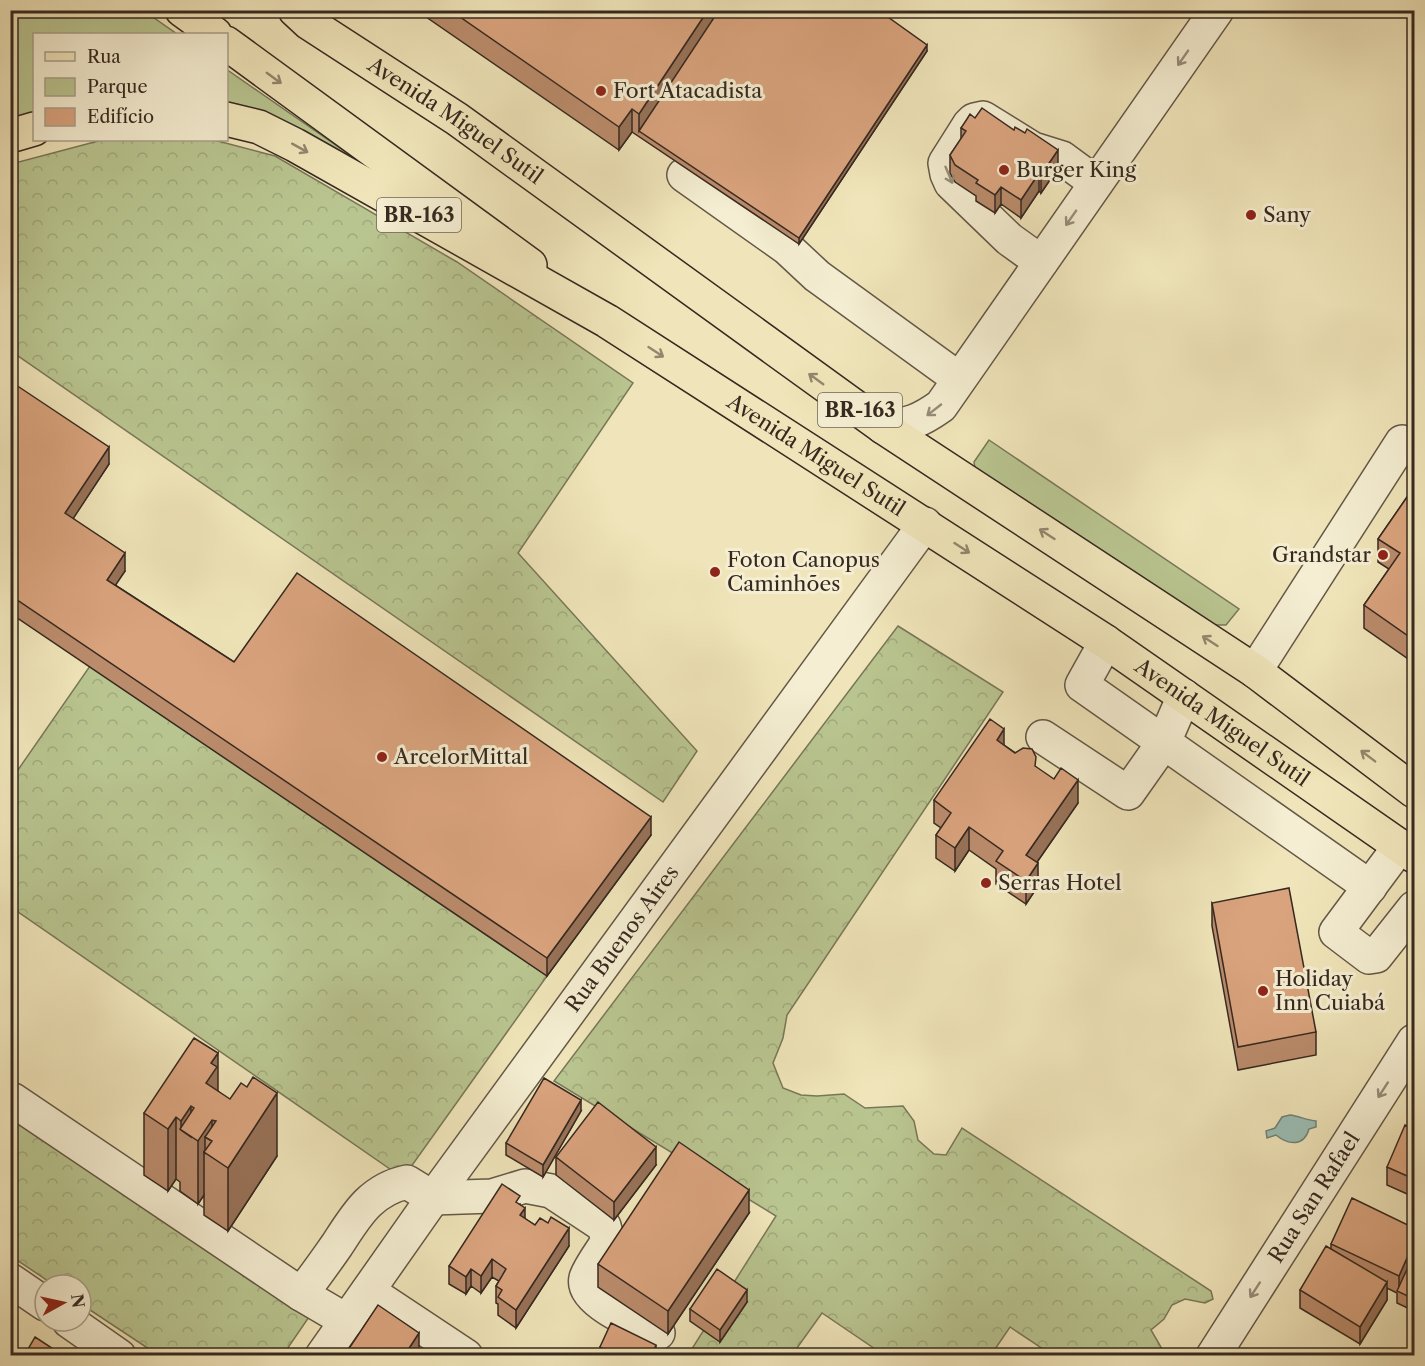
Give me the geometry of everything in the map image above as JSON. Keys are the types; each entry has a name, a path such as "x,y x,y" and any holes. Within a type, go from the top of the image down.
{"main road":[{"path":"182,10 214,33"},
{"name":"Avenida Miguel Sutil","path":"299,15 457,119 883,427 1255,670 1414,791"},
{"name":"Avenida Miguel Sutil","path":"228,44 607,321 1106,642 1407,851"},
{"name":"BR-163","path":"228,119 260,127 607,321"},
{"path":"10,136 33,129"}],"street":[{"path":"883,427 904,425 926,416 940,406 1217,10"},
{"path":"1041,262 1009,239 951,183 945,163 969,124 983,118 1033,148 1062,158 1096,183"},
{"path":"684,175 787,248 817,276 959,379"},
{"path":"1255,670 1402,442"},
{"name":"Rua Buenos Aires","path":"322,1356 433,1198 924,524"},
{"path":"1106,642 1082,685 1370,887"},
{"path":"1043,737 1128,794 1164,742 1184,696"},
{"path":"1407,851 1370,887 1336,932 1369,957 1380,953 1414,908"},
{"name":"Rua San Rafael","path":"1213,1356 1414,1041"},
{"path":"13,1100 301,1294 347,1321"},
{"path":"301,1294 316,1276 362,1208 378,1193 393,1185 407,1182 433,1198 492,1196 525,1186 551,1191 604,1226 608,1241 586,1279 587,1289 598,1303 658,1334"},
{"path":"10,1280 33,1296"},
{"path":"368,1291 466,1356"},
{"path":"86,1333 119,1356"}],"green space":[{"path":"11,11 144,11 176,33 33,33 33,127 11,134"},
{"path":"228,70 399,189 228,116"},
{"path":"98,141 218,141 275,156 457,262 633,383 518,553 697,751 663,802 11,351 11,164"},
{"path":"989,440 1239,609 1226,625 1213,625 975,468 974,462"},
{"path":"898,626 1003,692 787,1015 783,1038 773,1063 783,1088 801,1095 844,1094 865,1108 903,1106 914,1121 918,1140 934,1154 946,1155 962,1128 1211,1291 1213,1299 1205,1303 1185,1299 1172,1305 1164,1319 1151,1330 1162,1349 1161,1355 1052,1355 1010,1327 991,1355 884,1355 822,1313 792,1355 688,1355 776,1216 554,1081"},
{"path":"90,666 547,976 403,1178 11,907 11,780"},
{"path":"10,1112 309,1317 283,1355 158,1355 93,1312 93,1273 36,1273 11,1256"}],"water":[{"path":"1290,1115 1316,1121 1316,1127 1309,1129 1307,1135 1300,1141 1286,1141 1276,1135 1267,1138 1266,1131 1275,1128 1282,1117"}],"building":[{"name":"Fort Atacadista","path":"450,10 708,10 639,114 632,109 619,127"},
{"path":"719,10 878,10 927,45 799,238 639,131"},
{"name":"Burger King","path":"982,108 1014,130 1015,127 1025,133 1027,129 1058,150 1021,200 1001,187 995,195 976,183 978,180 955,165 950,155 966,131 961,128 970,114 975,118"},
{"name":"ArcelorMittal","path":"10,381 109,447 65,513 125,553 107,580 234,662 297,573 651,817 547,958 10,595"},
{"path":"1414,487 1414,640 1364,605 1400,553 1378,539"},
{"path":"990,719 1004,729 997,740 1015,753 1023,748 1032,749 1036,757 1035,766 1054,779 1061,768 1078,780 1026,855 1038,863 1026,881 996,861 1003,851 969,827 955,848 936,835 951,813 934,800"},
{"name":"Holiday Inn Cuiabá","path":"1289,888 1316,1032 1238,1047 1212,903"},
{"path":"194,1038 218,1053 211,1063 217,1067 206,1083 230,1099 241,1083 247,1087 253,1077 277,1093 228,1168 204,1152 212,1141 205,1137 216,1121 212,1120 198,1141 180,1129 194,1108 191,1106 181,1121 176,1117 168,1129 144,1113"},
{"path":"544,1078 581,1100 543,1165 506,1143"},
{"path":"598,1102 656,1147 614,1202 556,1157"},
{"path":"1405,1125 1414,1130 1414,1179 1387,1167"},
{"path":"679,1142 749,1190 668,1311 598,1264"},
{"path":"502,1184 520,1196 516,1202 525,1208 520,1215 535,1225 540,1218 548,1223 551,1217 569,1228 516,1310 498,1297 502,1290 496,1286 506,1269 492,1259 481,1276 471,1269 466,1277 449,1266"},
{"path":"1352,1198 1414,1228 1414,1242 1399,1276 1331,1244"},
{"path":"1326,1246 1387,1282 1360,1327 1300,1290"},
{"path":"1414,1254 1414,1299 1397,1291"},
{"path":"717,1269 747,1290 720,1330 690,1309"},
{"path":"378,1305 419,1333 404,1356 344,1356"},
{"path":"611,1323 656,1345 651,1356 617,1356 600,1347"},
{"path":"35,1337 64,1356 24,1356"},
{"path":"431,1349 440,1356 427,1356"}],"place":[{"name":"Fort Atacadista","path":"601,91"},
{"name":"Burger King","path":"1004,170"},
{"name":"Sany","path":"1251,215"},
{"name":"Grandstar","path":"1383,555"},
{"name":"Foton Canopus Caminhões","path":"715,572"},
{"name":"ArcelorMittal","path":"382,757"},
{"name":"Serras Hotel","path":"986,883"},
{"name":"Holiday Inn Cuiabá","path":"1263,991"}]}
